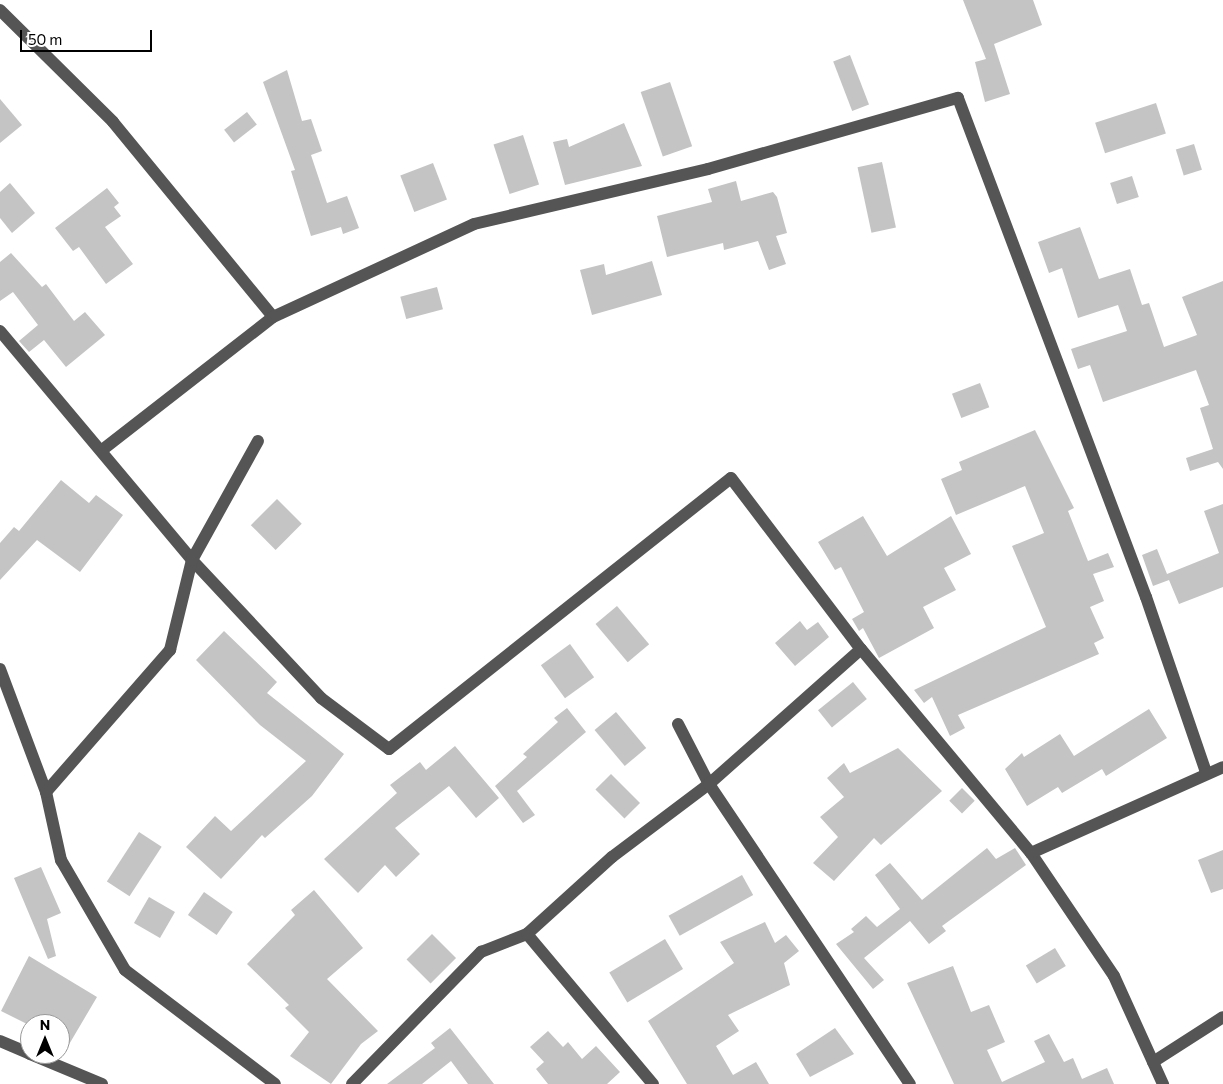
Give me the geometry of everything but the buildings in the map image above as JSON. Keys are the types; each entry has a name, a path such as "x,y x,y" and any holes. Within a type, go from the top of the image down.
{"street":[{"path":"0,10 113,122 273,317"},
{"path":"102,450 273,317 474,224 708,169 958,98 1146,597 1206,772"},
{"path":"0,330 192,560 321,698 389,749 731,478 861,649 1031,853 1114,976 1163,1084"},
{"path":"46,792 170,650 192,560 258,441"},
{"path":"352,1084 481,952 527,934 612,857 709,784 861,649"},
{"path":"0,669 46,792 61,860 124,970 275,1084"},
{"path":"678,724 709,784 910,1084"},
{"path":"1031,853 1206,772 1223,766"},
{"path":"527,934 654,1084"},
{"path":"1153,1062 1223,1018"},
{"path":"0,1041 20,1050"},
{"path":"54,1064 102,1084"}]}
